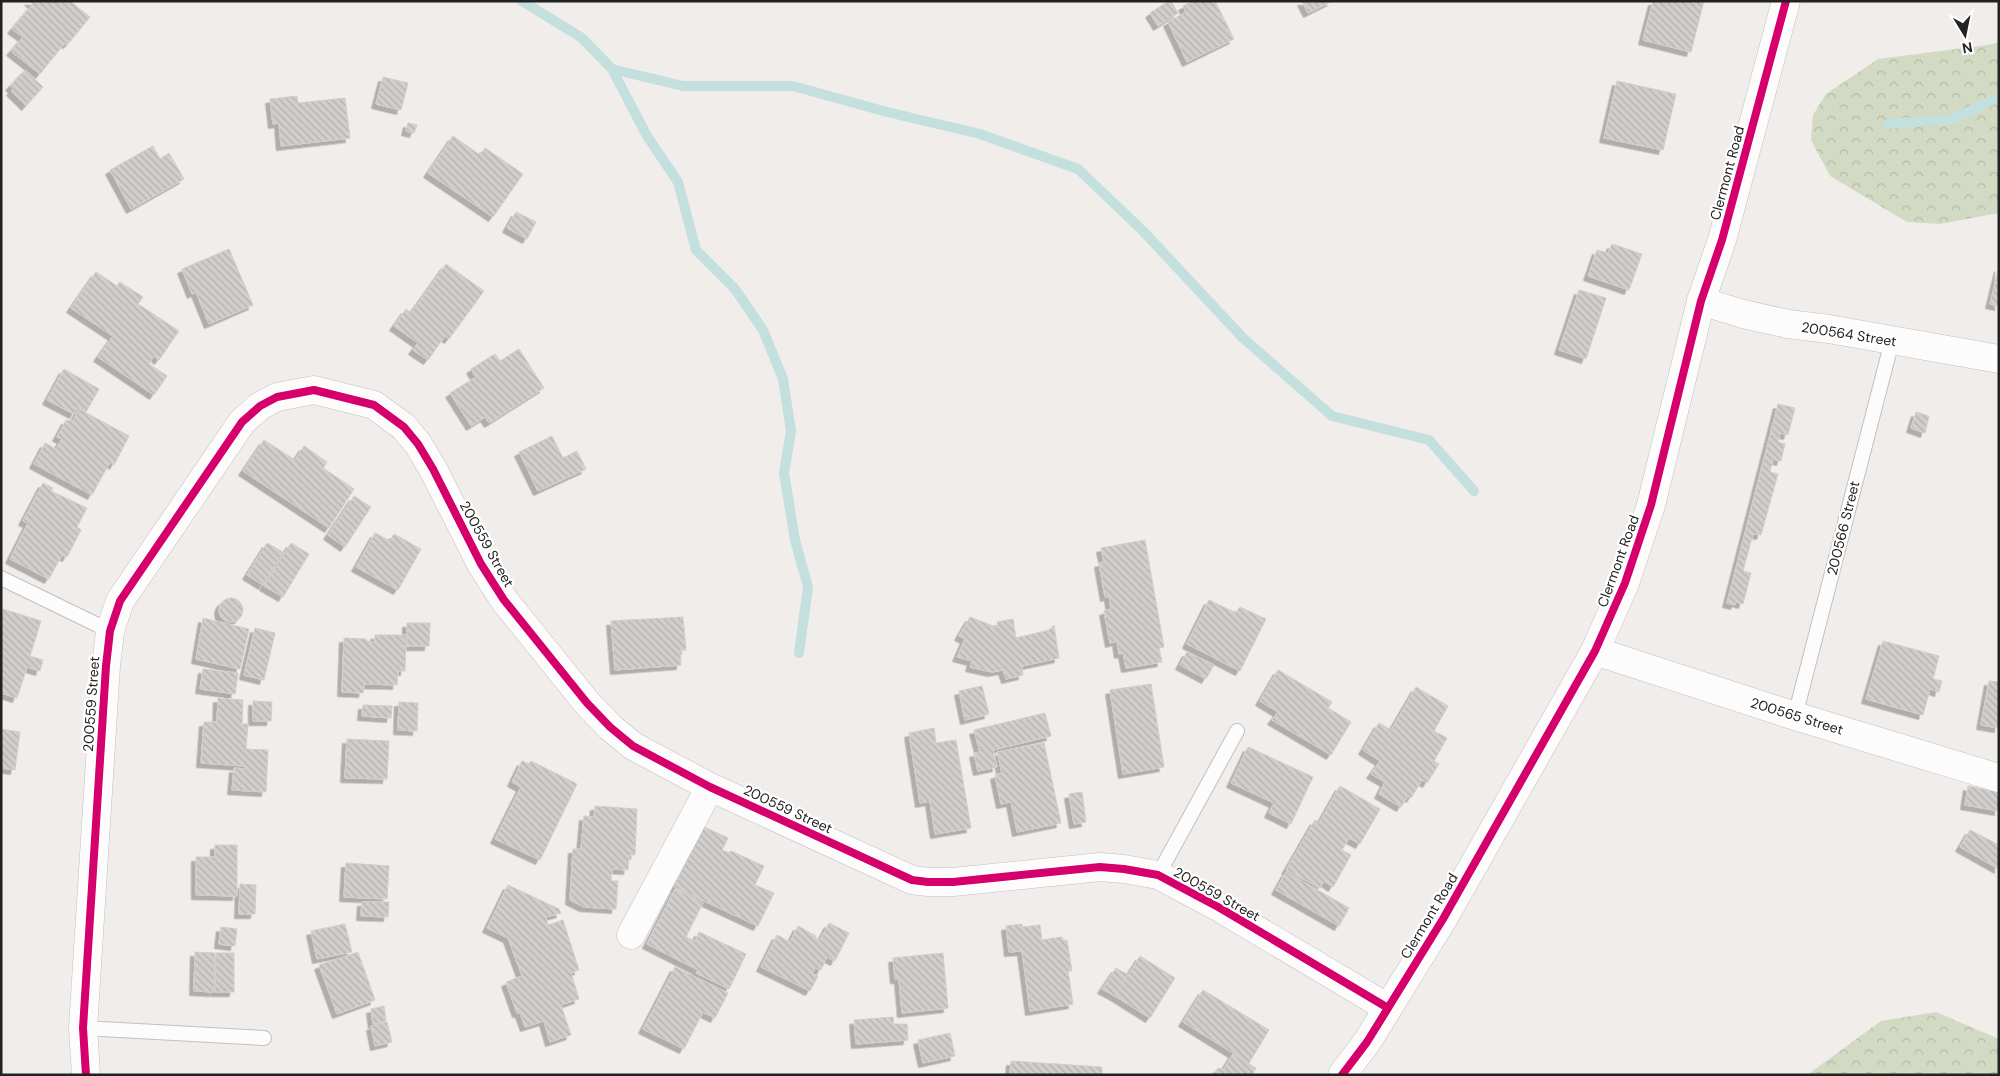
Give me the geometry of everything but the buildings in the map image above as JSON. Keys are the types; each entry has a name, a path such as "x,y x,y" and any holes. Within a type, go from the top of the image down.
{"street":[{"name":"Clermont Road","path":"1342,1075 1367,1042 1443,919 1595,651 1625,583 1651,506 1701,301 1722,240 1786,1"},
{"name":"200564 Street","path":"1701,301 1743,314 1788,324 1999,359"},
{"name":"200559 Street","path":"86,1075 83,1028 106,666 110,631 120,601 242,422 260,406 277,397 314,390 374,404 404,427 418,444 433,469 481,564 499,593 587,703 610,727 634,746 710,786 912,880 953,882 1100,867 1158,875 1220,908 1388,1008"},
{"name":"200565 Street","path":"1595,651 1795,716 1999,778"},
{"path":"631,935 710,786"}],"lane":[{"name":"200566 Street","path":"1795,716 1892,341"},
{"path":"1,578 110,631"},
{"path":"1158,875 1237,731"},
{"path":"83,1028 264,1038"}],"green space":[{"path":"1999,42 1999,213 1940,224 1907,222 1830,176 1811,140 1813,115 1826,94 1878,59"},
{"path":"1936,1012 1999,1039 1999,1075 1807,1075 1881,1021"}],"waterway":[{"path":"522,1 582,38 612,69 683,86 793,86 887,112 980,134 1078,169 1143,231 1243,338 1332,416 1429,440 1474,491"},
{"path":"612,69 647,136 678,182 696,250 735,289 763,330 783,379 791,431 784,473 795,540 808,587 799,653"},
{"path":"1888,124 1953,119 1999,97"}],"cycle path":[{"path":"1342,1075 1367,1042 1443,919 1595,651 1625,583 1651,505 1701,301 1722,240 1786,1"},
{"path":"86,1075 83,1028 106,666 110,631 120,601 242,422 260,406 277,397 314,390 374,405 404,427 418,444 433,469 481,564 504,600 587,703 610,727 633,746 710,787 912,880 953,882 1100,867 1158,875 1220,908 1388,1008"}]}
